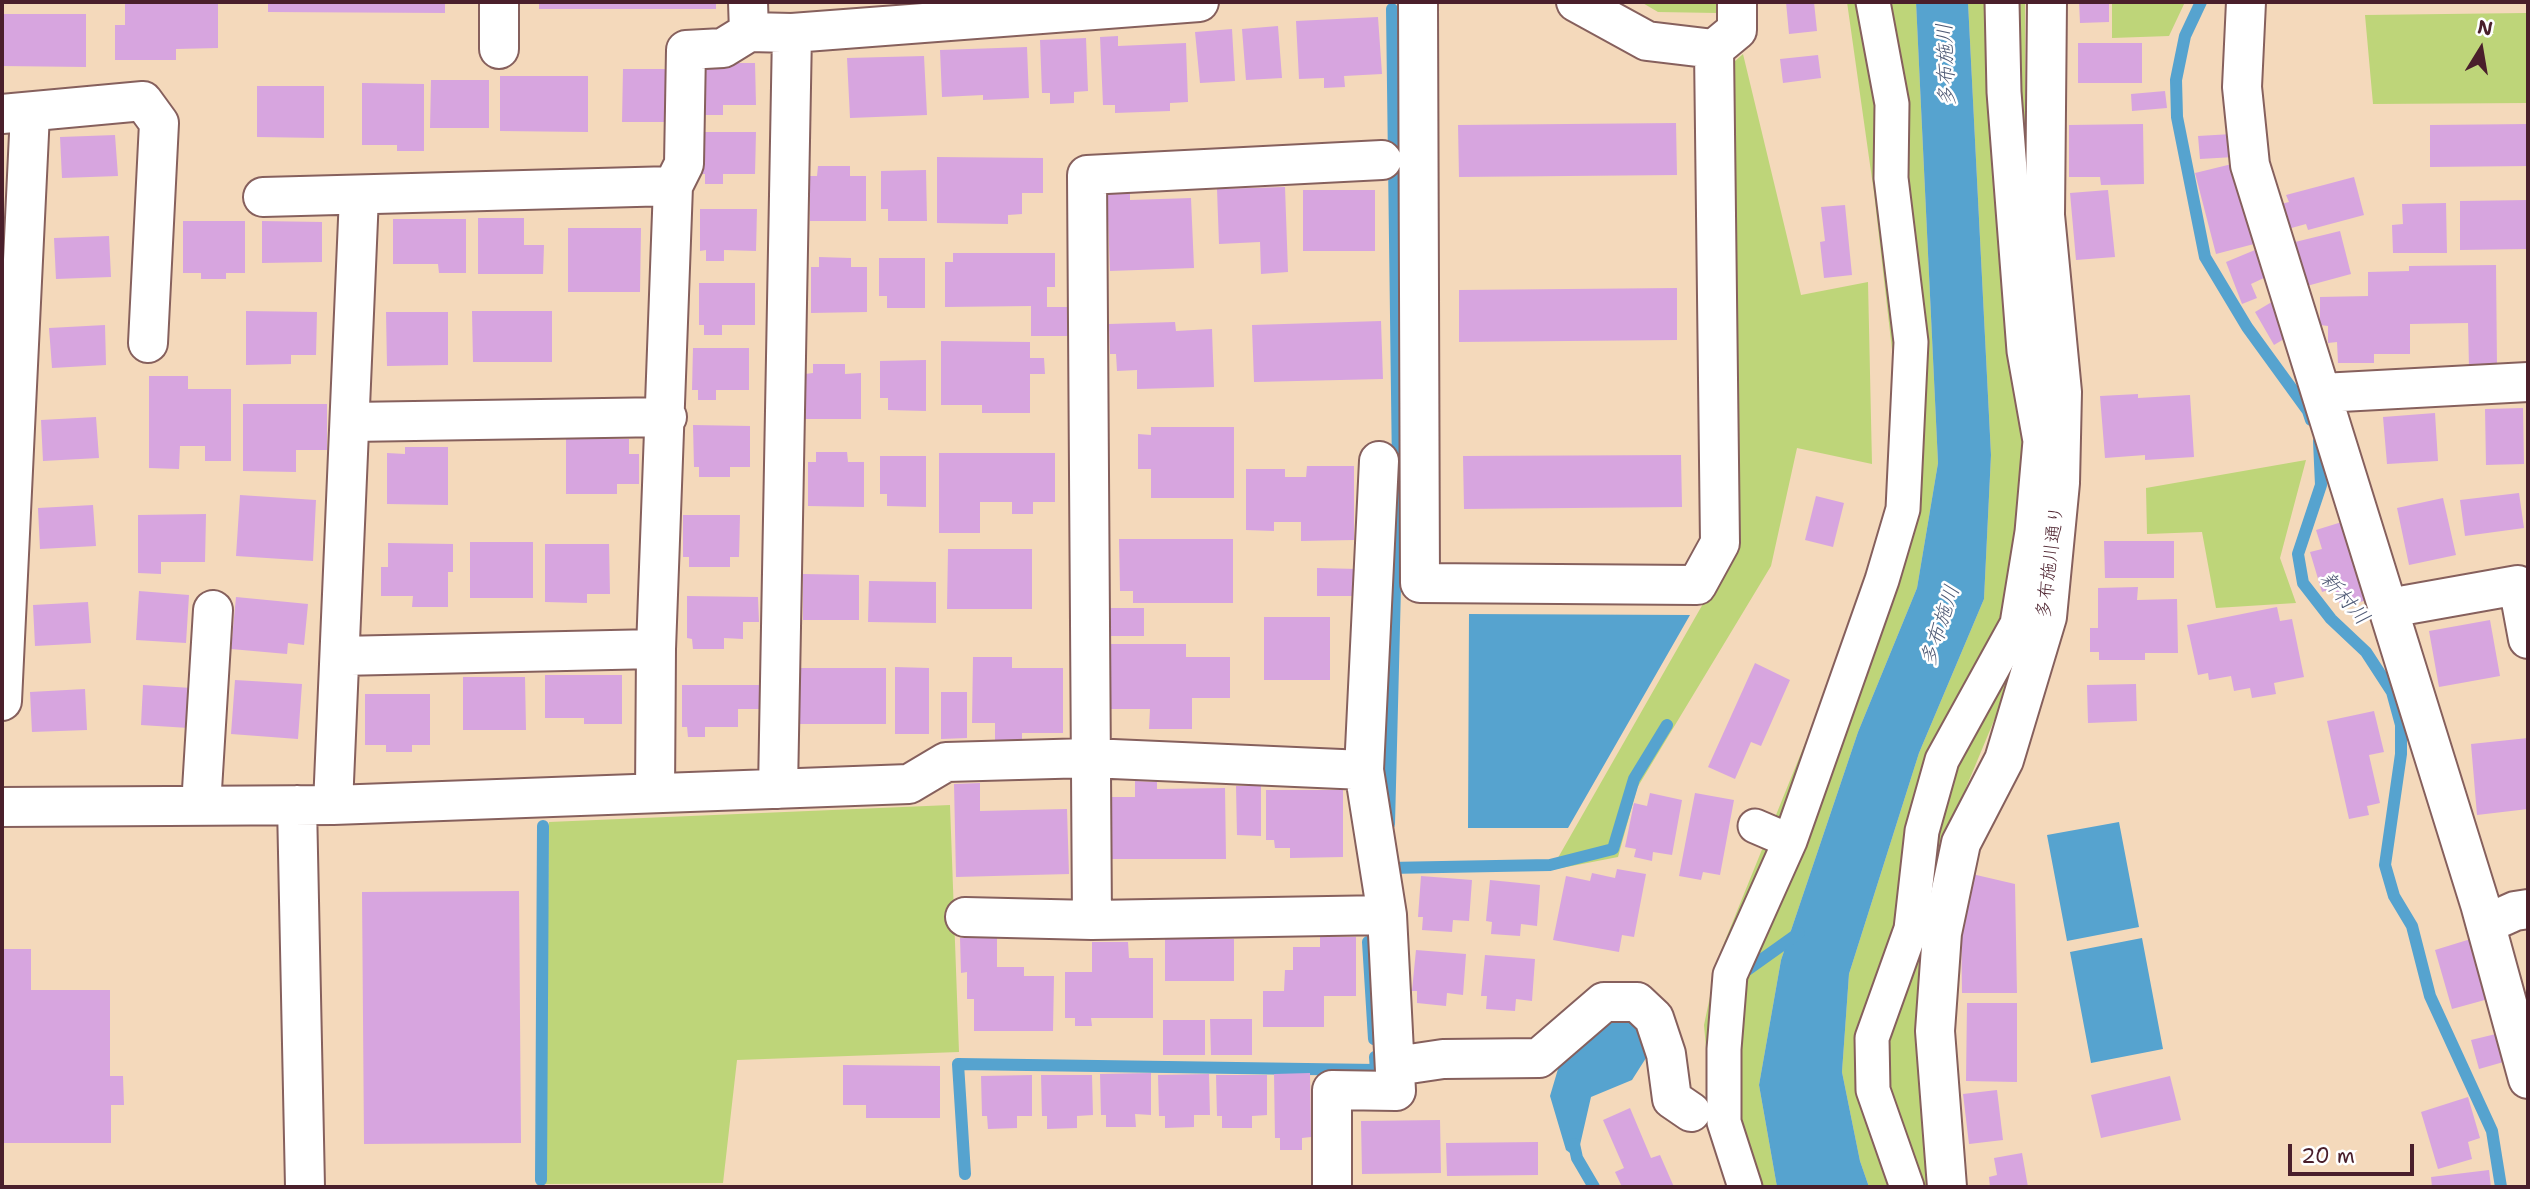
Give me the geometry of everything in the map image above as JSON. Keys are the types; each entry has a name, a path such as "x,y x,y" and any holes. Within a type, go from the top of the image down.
{"street":[{"path":"499,2 499,49"},
{"path":"654,793 656,649 667,417 673,186 684,164 686,50 723,48 749,17 792,33 1199,2"},
{"path":"1418,2 1420,583 1697,585 1720,542 1714,50"},
{"path":"1576,2 1647,41 1714,50 1737,30 1737,2"},
{"path":"1745,1187 1724,1122 1724,1049 1730,975 1790,841 1882,580 1903,509 1911,342 1891,178 1892,104 1872,2"},
{"path":"1907,1187 1873,1090 1872,1038 1910,929 1922,831 1942,760 2018,624 2032,532 2039,441 2024,351 2004,92 2002,2"},
{"name":"多布施川通り","path":"1947,1187 1935,1031 1942,933 1961,844 2004,760 2047,617 2060,483 2062,392 2045,215 2046,2"},
{"path":"2246,2 2242,87 2250,165 2486,924 2528,1079"},
{"path":"778,789 792,33"},
{"path":"2,701 16,114 144,101 159,123 148,343"},
{"path":"1092,920 1087,175 1382,160"},
{"path":"263,197 673,186"},
{"path":"305,1187 315,805 340,656 359,196"},
{"path":"2322,393 2528,382"},
{"path":"351,422 667,417"},
{"path":"1332,1187 1332,1090 1396,1091 1387,915 1364,770 1369,729 1379,461"},
{"path":"2389,608 2523,585 2528,639"},
{"path":"201,806 213,610"},
{"path":"340,656 656,649"},
{"path":"2,807 315,805 909,784 946,762 1090,758 1364,770"},
{"path":"1755,826 1790,841"},
{"path":"2486,924 2515,911 2528,909"},
{"path":"965,918 1092,920 1387,915"},
{"path":"1396,1066 1443,1059 1539,1058 1604,1002 1636,1002 1654,1018 1666,1054 1672,1100 1691,1112"}],"green space":[{"path":"1641,2 1717,2 1717,13 1658,12"},
{"path":"1847,2 1916,2 1938,463 1917,588 1858,732 1781,960 1759,1085 1777,1187 1726,1187 1713,1129 1704,1025 1718,958 1868,588 1889,492 1894,367 1874,193"},
{"path":"1968,2 2025,2 2025,222 2049,427 2020,658 1943,843 1915,1022 1931,1187 1869,1187 1860,1161 1842,1072 1849,974 1919,753 1984,599 1991,455"},
{"path":"2112,2 2185,2 2169,36 2112,38"},
{"path":"2526,13 2527,103 2373,104 2365,15"},
{"path":"1743,54 1801,295 1868,282 1872,464 1797,448 1771,566 1637,788 1618,857 1551,870 1732,553 1724,71"},
{"path":"2306,460 2280,558 2296,603 2216,608 2202,532 2147,534 2146,488"},
{"path":"950,805 959,1052 737,1060 723,1183 545,1184 549,822"}],"water":[{"name":"多布施川","path":"1916,2 1968,2 1991,455 1984,599 1919,753 1849,974 1842,1072 1860,1161 1869,1187 1777,1187 1759,1085 1781,960 1858,732 1917,588 1938,463"},
{"path":"1469,614 1690,615 1568,828 1468,828"},
{"path":"2119,822 2139,927 2067,941 2047,835"},
{"path":"2142,938 2163,1049 2091,1063 2070,952"},
{"path":"1627,1018 1644,1033 1646,1058 1632,1080 1591,1097 1577,1158 1566,1150 1550,1096 1558,1069 1590,1030"}],"building":[{"path":"125,2 218,2 218,48 176,49 176,60 115,60 115,25 125,25"},
{"path":"268,2 445,2 445,13 268,12"},
{"path":"539,2 716,2 716,9 539,9"},
{"path":"1786,2 1814,2 1817,31 1789,34"},
{"path":"2079,2 2109,2 2109,22 2080,23"},
{"path":"4,14 86,14 86,67 2,66"},
{"path":"1378,17 1382,74 1344,76 1345,87 1324,88 1324,78 1299,79 1296,21"},
{"path":"1278,26 1282,78 1246,80 1242,29"},
{"path":"1232,29 1235,81 1200,83 1195,32"},
{"path":"1118,36 1118,46 1186,43 1188,102 1170,103 1170,111 1115,113 1115,105 1103,105 1100,37"},
{"path":"1086,38 1088,91 1074,92 1074,103 1050,104 1050,93 1042,93 1040,40"},
{"path":"2078,43 2142,43 2142,83 2078,83"},
{"path":"1027,47 1029,98 983,100 983,95 942,97 940,50"},
{"path":"1818,55 1821,78 1783,83 1780,59"},
{"path":"924,56 927,115 850,118 847,58"},
{"path":"699,63 755,63 756,105 723,105 723,115 705,115 705,105 700,105"},
{"path":"623,69 667,69 668,122 622,122"},
{"path":"500,76 588,76 588,132 500,131"},
{"path":"431,80 489,80 489,128 430,128"},
{"path":"362,83 424,84 424,151 397,151 397,145 362,145"},
{"path":"257,86 324,86 324,138 257,137"},
{"path":"2165,91 2167,108 2132,111 2131,94"},
{"path":"1676,123 1677,175 1459,177 1458,125"},
{"path":"2143,124 2144,184 2101,185 2100,177 2069,177 2069,125"},
{"path":"2528,124 2528,166 2430,167 2430,125"},
{"path":"699,132 756,132 755,174 723,174 723,184 705,184 705,174 699,174"},
{"path":"2232,134 2234,157 2200,159 2198,136"},
{"path":"115,135 118,176 62,178 60,137"},
{"path":"937,157 1043,158 1043,193 1022,193 1022,214 1008,215 1008,224 937,223"},
{"path":"2232,164 2254,244 2216,254 2195,173"},
{"path":"818,166 850,166 850,176 866,176 866,221 810,221 810,176 817,176"},
{"path":"926,170 927,221 888,221 888,209 881,209 881,171"},
{"path":"2354,177 2364,215 2308,230 2306,224 2284,230 2277,205 2289,202 2286,195"},
{"path":"1285,187 1288,272 1261,274 1260,242 1219,244 1217,189"},
{"path":"1303,190 1375,190 1375,251 1303,251"},
{"path":"2108,190 2115,257 2076,260 2070,193"},
{"path":"1130,191 1130,200 1191,198 1194,268 1110,271 1107,192"},
{"path":"2528,200 2528,249 2460,250 2460,201"},
{"path":"2446,203 2447,253 2393,253 2392,225 2403,224 2402,204"},
{"path":"1845,205 1852,275 1824,278 1820,242 1825,241 1821,207"},
{"path":"700,209 757,209 756,251 724,250 724,261 706,261 706,250 700,251"},
{"path":"478,218 524,218 524,245 544,245 543,274 478,274"},
{"path":"393,219 466,219 466,273 439,273 438,264 393,264"},
{"path":"183,221 245,221 245,273 226,273 226,279 201,279 201,273 183,273"},
{"path":"262,221 322,222 322,262 262,263"},
{"path":"568,228 641,228 640,292 568,292"},
{"path":"2340,231 2351,274 2303,287 2291,243"},
{"path":"109,236 111,277 56,279 54,238"},
{"path":"2255,250 2266,277 2251,284 2257,298 2242,304 2226,262"},
{"path":"953,253 1055,253 1055,287 1047,287 1047,307 1069,307 1068,336 1031,336 1031,306 945,307 945,262 953,262"},
{"path":"819,257 851,258 851,267 867,267 867,312 811,313 811,267 819,267"},
{"path":"879,258 925,258 925,308 887,308 887,296 879,296"},
{"path":"2496,265 2497,367 2469,367 2468,323 2410,324 2410,354 2374,354 2374,363 2338,363 2337,342 2328,343 2328,326 2320,325 2320,297 2368,296 2368,272 2409,271 2409,266"},
{"path":"699,283 755,283 755,325 722,325 722,335 704,335 704,325 699,325"},
{"path":"1677,288 1677,340 1459,342 1459,290"},
{"path":"2275,300 2294,333 2274,345 2255,312"},
{"path":"246,311 317,312 316,355 291,355 291,364 246,365"},
{"path":"472,311 552,311 552,362 473,362"},
{"path":"386,312 448,312 448,365 387,366"},
{"path":"1381,321 1383,379 1254,382 1252,325"},
{"path":"1175,322 1176,331 1212,329 1214,387 1137,389 1137,370 1117,371 1116,354 1110,354 1109,324"},
{"path":"105,325 106,365 52,368 49,328"},
{"path":"941,341 1030,342 1030,358 1044,358 1045,374 1030,374 1030,413 982,413 982,405 941,405"},
{"path":"693,348 749,348 749,390 716,390 716,400 698,400 698,390 692,390"},
{"path":"926,360 926,411 888,410 888,398 880,398 880,361"},
{"path":"813,364 845,364 845,374 861,373 861,419 805,419 805,374 813,373"},
{"path":"149,376 188,376 188,389 231,389 231,461 205,461 205,446 180,446 179,469 149,468"},
{"path":"2138,394 2138,398 2190,395 2194,457 2145,460 2145,455 2105,458 2100,396"},
{"path":"243,404 327,404 327,450 296,450 296,472 243,471"},
{"path":"2523,408 2524,464 2486,465 2485,409"},
{"path":"2435,413 2438,461 2387,464 2383,417"},
{"path":"96,417 99,458 43,461 41,420"},
{"path":"693,425 750,426 750,467 730,467 730,477 699,477 699,467 694,467"},
{"path":"1151,427 1234,427 1234,498 1151,498 1151,469 1138,469 1138,434 1151,435"},
{"path":"566,439 629,439 629,454 639,454 639,484 617,484 617,494 566,494"},
{"path":"405,447 448,447 448,505 387,504 387,453 405,454"},
{"path":"816,452 847,452 848,462 864,462 864,507 808,506 808,462 816,462"},
{"path":"939,453 1055,453 1055,502 1033,502 1033,514 1012,514 1012,502 980,502 980,533 939,533"},
{"path":"1681,455 1682,507 1464,509 1463,456"},
{"path":"880,456 926,456 926,507 887,506 887,494 880,494"},
{"path":"1307,466 1354,466 1354,540 1301,541 1301,522 1274,522 1274,531 1246,530 1246,469 1285,469 1285,477 1306,477"},
{"path":"2519,493 2524,528 2465,536 2460,500"},
{"path":"240,495 316,500 313,561 236,556"},
{"path":"1816,496 1844,503 1833,547 1805,540"},
{"path":"2443,498 2456,555 2409,565 2397,508"},
{"path":"93,505 96,546 40,549 38,508"},
{"path":"206,514 205,562 161,562 161,574 138,573 138,515"},
{"path":"683,515 740,515 739,557 730,557 730,567 689,567 689,557 683,557"},
{"path":"2345,521 2370,599 2341,608 2335,588 2322,592 2310,552 2322,549 2316,530"},
{"path":"1119,539 1233,539 1233,603 1133,603 1133,591 1120,591"},
{"path":"2104,541 2174,541 2174,578 2105,578"},
{"path":"470,542 533,542 533,598 470,598"},
{"path":"388,543 453,544 453,572 448,572 448,607 412,607 413,596 381,596 381,567 388,567"},
{"path":"545,544 609,544 610,594 587,594 587,603 545,602"},
{"path":"948,549 1032,549 1032,609 947,609"},
{"path":"1317,568 1358,569 1358,596 1317,596"},
{"path":"803,574 859,575 859,620 803,620"},
{"path":"869,581 936,582 936,623 868,622"},
{"path":"2138,587 2137,600 2177,599 2178,653 2145,653 2145,660 2099,660 2099,652 2090,652 2090,628 2098,628 2098,588"},
{"path":"139,591 189,595 186,643 136,640"},
{"path":"687,596 758,597 759,622 743,622 743,639 724,638 724,649 693,649 692,639 687,638"},
{"path":"236,597 308,604 304,645 288,643 287,654 231,649"},
{"path":"88,602 91,643 35,646 33,605"},
{"path":"2277,607 2280,621 2292,619 2304,677 2274,683 2276,694 2252,698 2250,688 2234,691 2231,676 2209,680 2208,673 2198,675 2187,625"},
{"path":"1110,608 1144,608 1144,636 1110,636"},
{"path":"1264,617 1330,617 1330,680 1264,680"},
{"path":"2490,620 2500,676 2439,687 2429,631"},
{"path":"1110,644 1186,644 1186,657 1230,657 1230,698 1192,698 1192,729 1149,729 1150,709 1110,709"},
{"path":"973,657 1012,657 1012,668 1063,668 1063,733 1022,733 1022,741 995,742 995,723 972,723"},
{"path":"1755,663 1790,680 1761,746 1751,742 1735,779 1708,767"},
{"path":"895,667 929,668 929,734 895,734"},
{"path":"794,668 886,668 886,724 794,724"},
{"path":"545,675 622,675 622,724 584,724 584,718 545,718"},
{"path":"463,677 525,677 526,730 463,730"},
{"path":"235,680 302,684 298,739 231,734"},
{"path":"2136,684 2137,721 2088,723 2087,685"},
{"path":"143,685 192,688 189,728 141,725"},
{"path":"682,685 760,685 760,709 738,709 738,727 705,727 705,737 688,737 687,727 682,727"},
{"path":"85,689 87,730 32,732 30,692"},
{"path":"941,692 967,692 967,738 941,739"},
{"path":"365,694 430,694 430,745 412,745 412,752 386,752 386,745 365,745"},
{"path":"2374,711 2384,752 2369,755 2380,803 2367,806 2369,815 2349,819 2327,721"},
{"path":"2528,738 2528,809 2477,815 2471,744"},
{"path":"1135,781 1157,782 1157,789 1225,788 1226,859 1112,859 1112,797 1135,797"},
{"path":"980,783 980,811 1067,809 1069,874 956,877 954,784"},
{"path":"1236,786 1261,786 1261,836 1237,835"},
{"path":"1266,790 1343,790 1343,857 1290,858 1290,848 1275,848 1274,840 1266,840"},
{"path":"1650,793 1682,800 1672,855 1653,852 1652,861 1634,857 1636,849 1625,847 1634,803 1647,806"},
{"path":"1695,793 1734,800 1720,875 1703,872 1701,880 1679,876"},
{"path":"1617,869 1646,874 1634,937 1622,935 1619,952 1553,940 1566,876 1590,881 1592,873 1615,878"},
{"path":"1972,874 2015,884 2017,993 1962,993 1961,922"},
{"path":"1421,876 1472,880 1469,921 1453,920 1452,932 1422,930 1423,917 1418,917"},
{"path":"1490,880 1540,885 1537,926 1521,924 1520,936 1491,934 1492,922 1486,921"},
{"path":"519,891 521,1143 364,1144 362,892"},
{"path":"1320,937 1356,937 1356,996 1324,996 1324,1027 1263,1027 1263,991 1284,991 1285,970 1293,970 1293,947 1320,947"},
{"path":"960,938 997,938 997,967 1024,967 1024,976 1054,976 1053,1031 974,1031 974,999 967,999 967,972 961,973"},
{"path":"2474,938 2492,998 2452,1009 2435,950"},
{"path":"1165,939 1234,939 1234,981 1165,981"},
{"path":"1092,942 1128,942 1129,958 1153,958 1153,1018 1091,1018 1092,1026 1075,1026 1075,1018 1065,1018 1065,972 1092,972"},
{"path":"2,949 31,949 31,990 110,990 110,1076 123,1076 124,1105 111,1105 111,1143 2,1143"},
{"path":"1416,950 1466,954 1463,995 1447,993 1446,1006 1417,1003 1417,991 1412,991"},
{"path":"1485,955 1535,959 1532,1001 1516,999 1515,1011 1486,1009 1487,996 1481,996"},
{"path":"1967,1003 2017,1003 2017,1082 1966,1081"},
{"path":"1210,1019 1252,1019 1252,1055 1211,1055"},
{"path":"1163,1020 1205,1020 1205,1055 1163,1055"},
{"path":"2500,1033 2507,1061 2479,1069 2471,1040"},
{"path":"843,1065 940,1066 940,1118 866,1118 866,1105 843,1105"},
{"path":"1151,1073 1151,1115 1135,1114 1136,1127 1106,1127 1106,1115 1101,1115 1100,1074"},
{"path":"1310,1073 1311,1137 1302,1138 1302,1150 1280,1150 1280,1138 1275,1138 1274,1074"},
{"path":"1209,1074 1210,1115 1194,1115 1194,1127 1165,1128 1165,1116 1159,1116 1158,1075"},
{"path":"1032,1075 1032,1116 1017,1116 1017,1128 988,1129 987,1116 982,1116 981,1076"},
{"path":"1041,1075 1092,1075 1093,1115 1077,1116 1077,1128 1047,1129 1047,1116 1042,1116"},
{"path":"1216,1075 1267,1075 1267,1115 1252,1116 1252,1128 1222,1128 1222,1116 1217,1116"},
{"path":"2170,1076 2181,1120 2101,1138 2091,1095"},
{"path":"1997,1090 2003,1140 1969,1144 1963,1094"},
{"path":"2468,1097 2480,1138 2468,1142 2472,1159 2438,1169 2421,1112"},
{"path":"1630,1108 1651,1158 1660,1155 1674,1187 1622,1187 1615,1172 1624,1168 1603,1120"},
{"path":"1440,1120 1441,1173 1362,1174 1361,1121"},
{"path":"1538,1142 1538,1175 1447,1176 1446,1143"},
{"path":"2022,1153 2028,1187 1990,1187 1989,1177 1997,1175 1994,1158"},
{"path":"2489,1170 2491,1187 2432,1187 2431,1177"}],"waterway":[{"name":"新村川","path":"2201,2 2185,36 2176,80 2177,117 2205,257 2247,327 2308,411 2311,420"},
{"path":"1389,824 1398,469 1392,9"},
{"name":"新村川","path":"2319,441 2321,485 2298,554 2303,583 2331,619 2366,652 2392,692 2401,725 2401,754 2385,865 2394,896 2412,926 2430,996 2492,1131 2501,1187"},
{"path":"1388,868 1550,865 1613,849 1634,779 1667,725"},
{"path":"541,1180 543,826"},
{"path":"1747,970 1799,933"},
{"path":"1368,942 1374,1039"},
{"path":"965,1174 958,1064 1376,1070 1375,1057"},
{"path":"1574,1144 1577,1158 1594,1187"}]}
